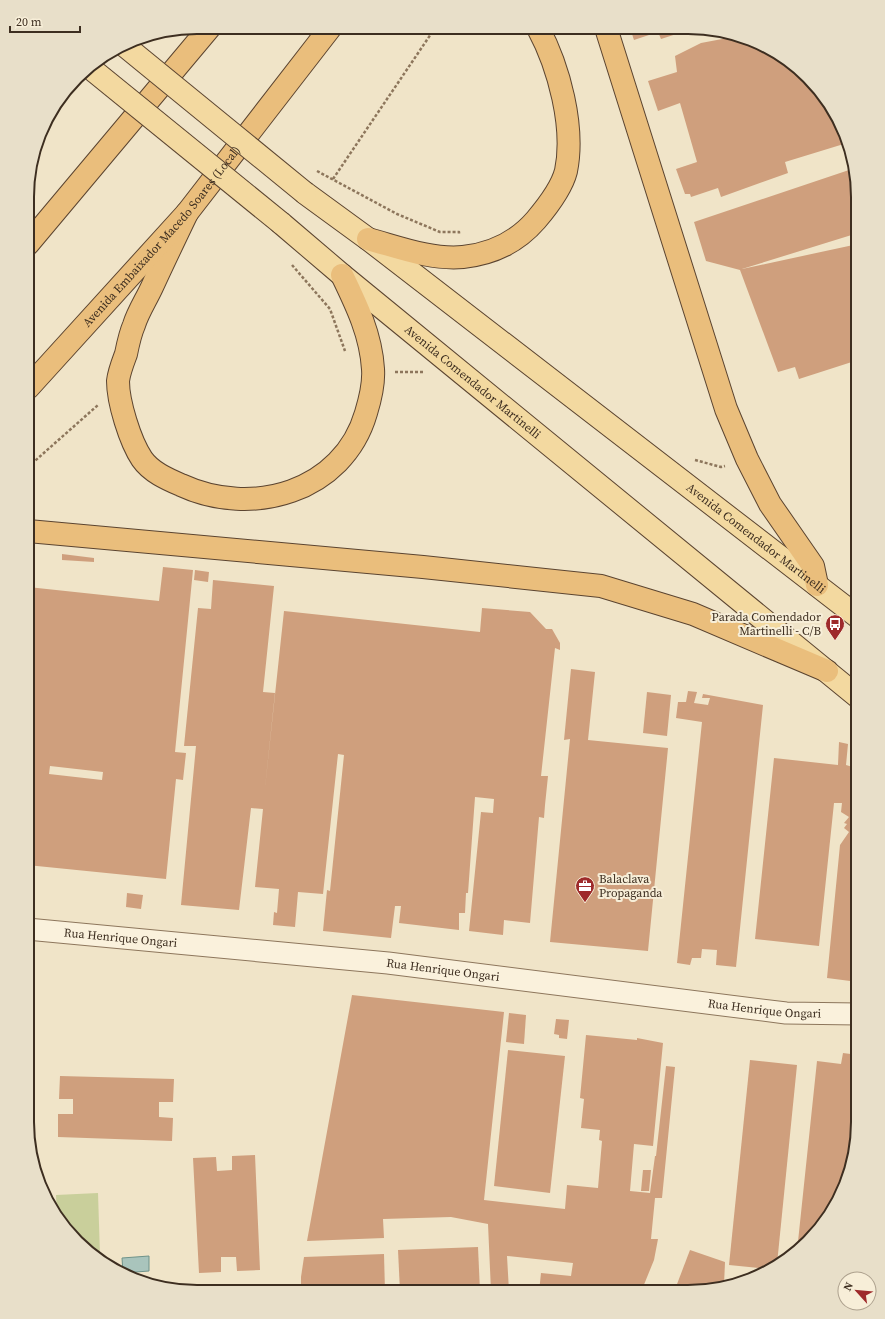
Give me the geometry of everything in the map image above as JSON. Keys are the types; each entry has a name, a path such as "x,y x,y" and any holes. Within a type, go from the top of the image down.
{"highway":[{"name":"Avenida Embaixador Macedo Soares (Local)","path":"34,381 187,214 326,34"},
{"path":"368,239 432,256 462,257 489,253 523,235 548,206 565,172 570,142 563,97 547,44 541,34"},
{"path":"608,34 726,409 750,466 770,504 812,566 817,585"},
{"path":"34,237 204,35"},
{"path":"187,214 134,324 118,380 127,429 142,459 161,476 192,490 219,496 258,499 283,495 316,481 345,453 362,428 369,403 374,371 369,342 361,314 342,276"},
{"path":"34,532 423,567 601,586 694,614 827,671"}],"main road":[{"name":"Avenida Comendador Martinelli","path":"129,49 305,193 368,239 851,612"},
{"name":"Avenida Comendador Martinelli","path":"94,71 281,222 342,276 851,691"}],"street":[{"name":"Rua Henrique Ongari","path":"34,930 388,963 786,1013 851,1014"}],"path":[{"path":"431,34 333,179 398,214 440,232 459,232"},
{"path":"291,264 330,309 347,354"},
{"path":"34,462 100,404 121,395"}],"green space":[{"path":"98,1193 100,1252 82,1237 68,1221 56,1204 56,1195"}],"water":[{"path":"149,1256 149,1271 133,1272 123,1267 122,1258"}],"building":[{"path":"632,34 652,34 634,40"},
{"path":"659,34 676,34 661,39"},
{"path":"725,39 730,40 750,46 787,68 803,82 817,98 834,125 842,145 785,162 788,173 721,197 718,188 691,197 690,194 685,194 676,169 697,162 680,103 658,111 648,81 677,72 675,56 701,43"},
{"path":"849,170 851,187 851,235 742,269 851,246 851,362 799,379 795,367 778,372 740,270 706,261 694,222"},
{"path":"62,554 94,558 94,562 62,560"},
{"path":"163,567 193,570 175,752 186,753 183,780 176,779 166,879 34,866 34,588 159,601","holes":["50,766 103,772 102,780 49,774"]},
{"path":"195,570 209,572 208,582 194,580"},
{"path":"213,580 274,586 263,692 275,693 264,797 284,611 480,632 482,608 530,612 546,629 552,629 560,643 560,650 555,648 541,776 548,776 544,818 539,817 530,923 504,920 503,935 469,931 481,812 493,813 494,799 475,797 468,893 466,893 465,913 459,913 459,930 399,923 401,906 395,906 391,938 323,931 327,890 330,891 344,755 338,754 323,894 298,892 295,927 273,925 274,912 277,913 279,889 255,887 263,809 251,808 239,910 181,905 196,746 184,746 198,608 211,609"},
{"path":"571,669 595,672 588,740 668,748 648,951 550,942 570,739 564,740"},
{"path":"688,691 697,692 694,703 708,705 710,698 702,698 703,694 763,705 736,967 716,965 717,950 702,949 701,958 692,958 690,965 677,963 702,722 676,718 678,702 686,702"},
{"path":"647,692 671,695 667,736 643,733"},
{"path":"839,742 848,744 846,765 851,766 851,981 827,978 840,845 849,832 844,828 847,824 844,823 849,817 841,812 842,803 834,803 819,946 755,939 774,758 838,765"},
{"path":"127,893 143,895 141,909 126,907"},
{"path":"352,995 504,1012 484,1200 565,1209 567,1185 598,1188 602,1141 599,1140 600,1130 581,1128 584,1099 580,1098 586,1035 637,1040 637,1038 663,1043 653,1146 634,1144 630,1191 650,1193 656,1156 666,1066 675,1067 662,1198 655,1198 651,1239 658,1239 654,1260 644,1285 540,1285 541,1273 571,1276 573,1263 507,1256 509,1285 491,1285 488,1224 451,1217 383,1219 384,1238 307,1241"},
{"path":"509,1013 526,1015 524,1044 506,1042"},
{"path":"556,1019 569,1020 567,1039 559,1038 559,1035 554,1034"},
{"path":"508,1050 565,1056 550,1193 494,1186"},
{"path":"843,1053 851,1054 851,1132 848,1153 839,1184 829,1203 817,1221 798,1241 817,1061 841,1064"},
{"path":"750,1060 797,1065 778,1257 760,1268 729,1265"},
{"path":"60,1076 174,1079 173,1102 159,1102 159,1117 173,1118 172,1141 58,1137 58,1114 73,1114 73,1099 59,1099"},
{"path":"255,1155 260,1270 237,1271 236,1257 221,1257 221,1272 199,1273 193,1158 216,1157 217,1171 232,1170 232,1156"},
{"path":"643,1170 651,1170 649,1191 641,1191"},
{"path":"478,1247 480,1285 400,1285 398,1250"},
{"path":"690,1250 725,1262 724,1281 709,1284 677,1285"},
{"path":"384,1254 385,1285 301,1285 304,1257"}],"place":[{"name":"Parada Comendador Martinelli - C/B","path":"835,641"},
{"name":"Balaclava Propaganda","path":"585,903"}]}
